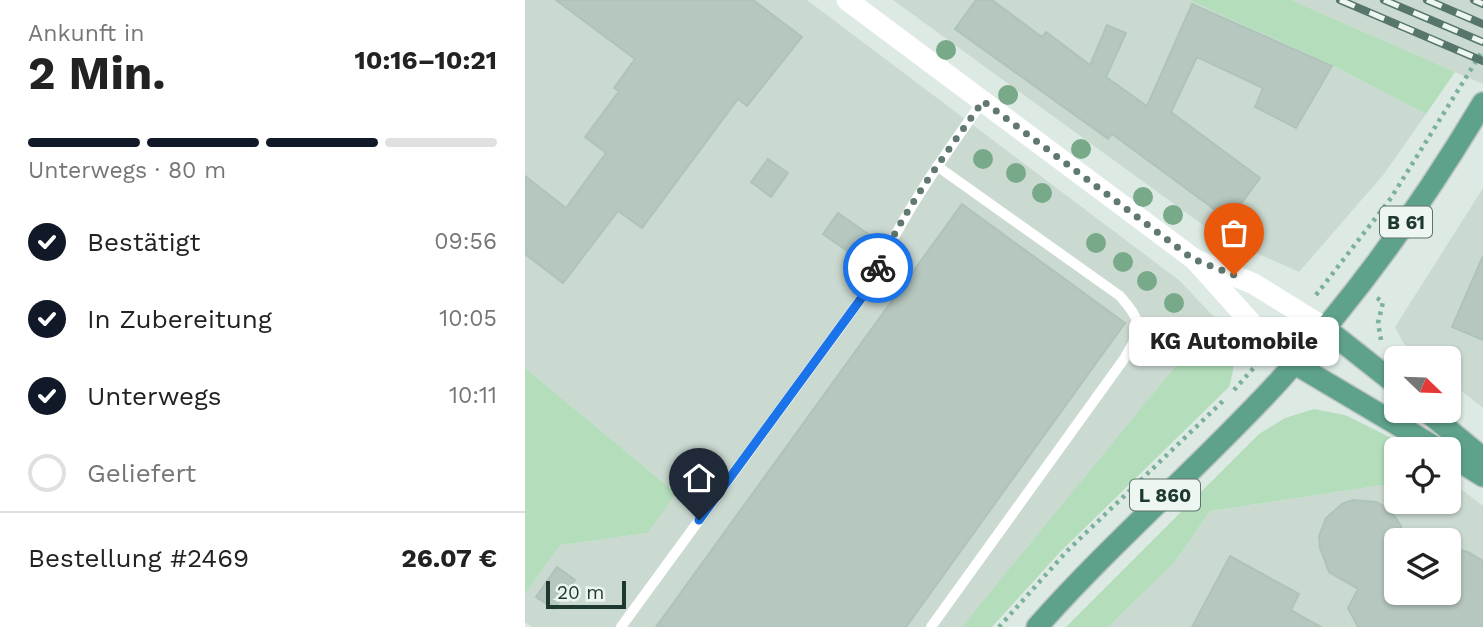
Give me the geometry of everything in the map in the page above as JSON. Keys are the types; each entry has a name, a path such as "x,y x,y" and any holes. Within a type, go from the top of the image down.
{"main road":[{"name":"B 61","path":"1325,328 1360,286 1447,162 1483,103"},
{"name":"L 860","path":"1037,627 1069,590 1295,364 1325,328"},
{"path":"1325,328 1384,375"},
{"path":"1295,364 1418,437"},
{"path":"1442,424 1483,458"},
{"path":"1461,462 1483,476"}],"street":[{"path":"847,0 1193,259 1273,347 1295,364"},
{"path":"1193,259 1254,284 1325,328"}],"lane":[{"path":"621,627 871,285 887,248 937,166 983,101"},
{"path":"931,627 1116,370 1140,332 1137,315 1120,296 937,166"}],"path":[{"path":"1303,312 1391,198 1483,50"},
{"path":"1360,286 1383,302 1378,323 1384,346"},
{"path":"999,627 1067,551 1228,396 1273,347"}],"shaded area":[{"path":"525,0 807,0 1180,281 1215,318 965,627 532,627 525,622 525,594 560,545 648,533 676,493 525,368"},
{"path":"893,0 1189,0 1332,65 1426,114 1384,174 1299,272 1218,236"},
{"path":"1291,0 1483,0 1483,84 1455,72"},
{"path":"1483,188 1483,408 1461,391 1461,346 1406,346 1395,327"},
{"path":"1384,485 1384,514 1461,514 1461,489 1483,506 1483,627 1108,627 1174,563 1210,511"}],"green space":[{"path":"1189,0 1291,0 1455,72 1426,114 1332,65"},
{"path":"1215,318 1232,351 1233,367 1229,387 1060,552 992,627 962,627"},
{"path":"525,368 676,493 648,533 560,545 525,594"},
{"path":"1314,409 1345,415 1390,437 1384,437 1384,485 1210,511 1174,563 1108,627 1066,627 1259,434 1285,418"}],"building":[{"path":"556,0 753,0 802,37 747,106 738,99 642,228 618,211 563,283 525,254 525,176 566,208 606,153 585,137 619,91 614,88 635,59"},
{"path":"976,0 992,0 1042,37 1046,32 1090,65 1107,25 1126,33 1106,77 1147,106 1192,4 1332,66 1296,128 1255,107 1263,88 1197,57 1171,112 1260,178 1229,220 1112,134 1108,139 955,29"},
{"path":"768,159 788,173 771,197 751,182"},
{"path":"962,204 1125,323 906,627 656,627"},
{"path":"838,213 874,238 859,259 823,234"},
{"path":"1483,256 1483,340 1452,327"},
{"path":"1353,500 1377,502 1384,506 1384,514 1393,514 1401,526 1384,528 1384,605 1461,605 1461,550 1483,561 1483,627 1358,627 1348,608 1358,589 1329,572 1320,548 1319,536 1326,518 1342,504"},
{"path":"1230,556 1299,594 1291,610 1321,627 1192,627"},
{"path":"557,567 575,580 554,609 536,597"}],"railway":[{"path":"1340,0 1483,61"},
{"path":"1384,0 1483,42"},
{"path":"1427,0 1483,24"},
{"path":"1474,0 1483,4"}],"way so far":[{"path":"878,268 887,248 937,166 983,101 1193,259 1234,275"}],"place":[{"name":"KG Automobile","path":"1234,275"}],"route":[{"path":"699,520 871,285 878,268"}]}
